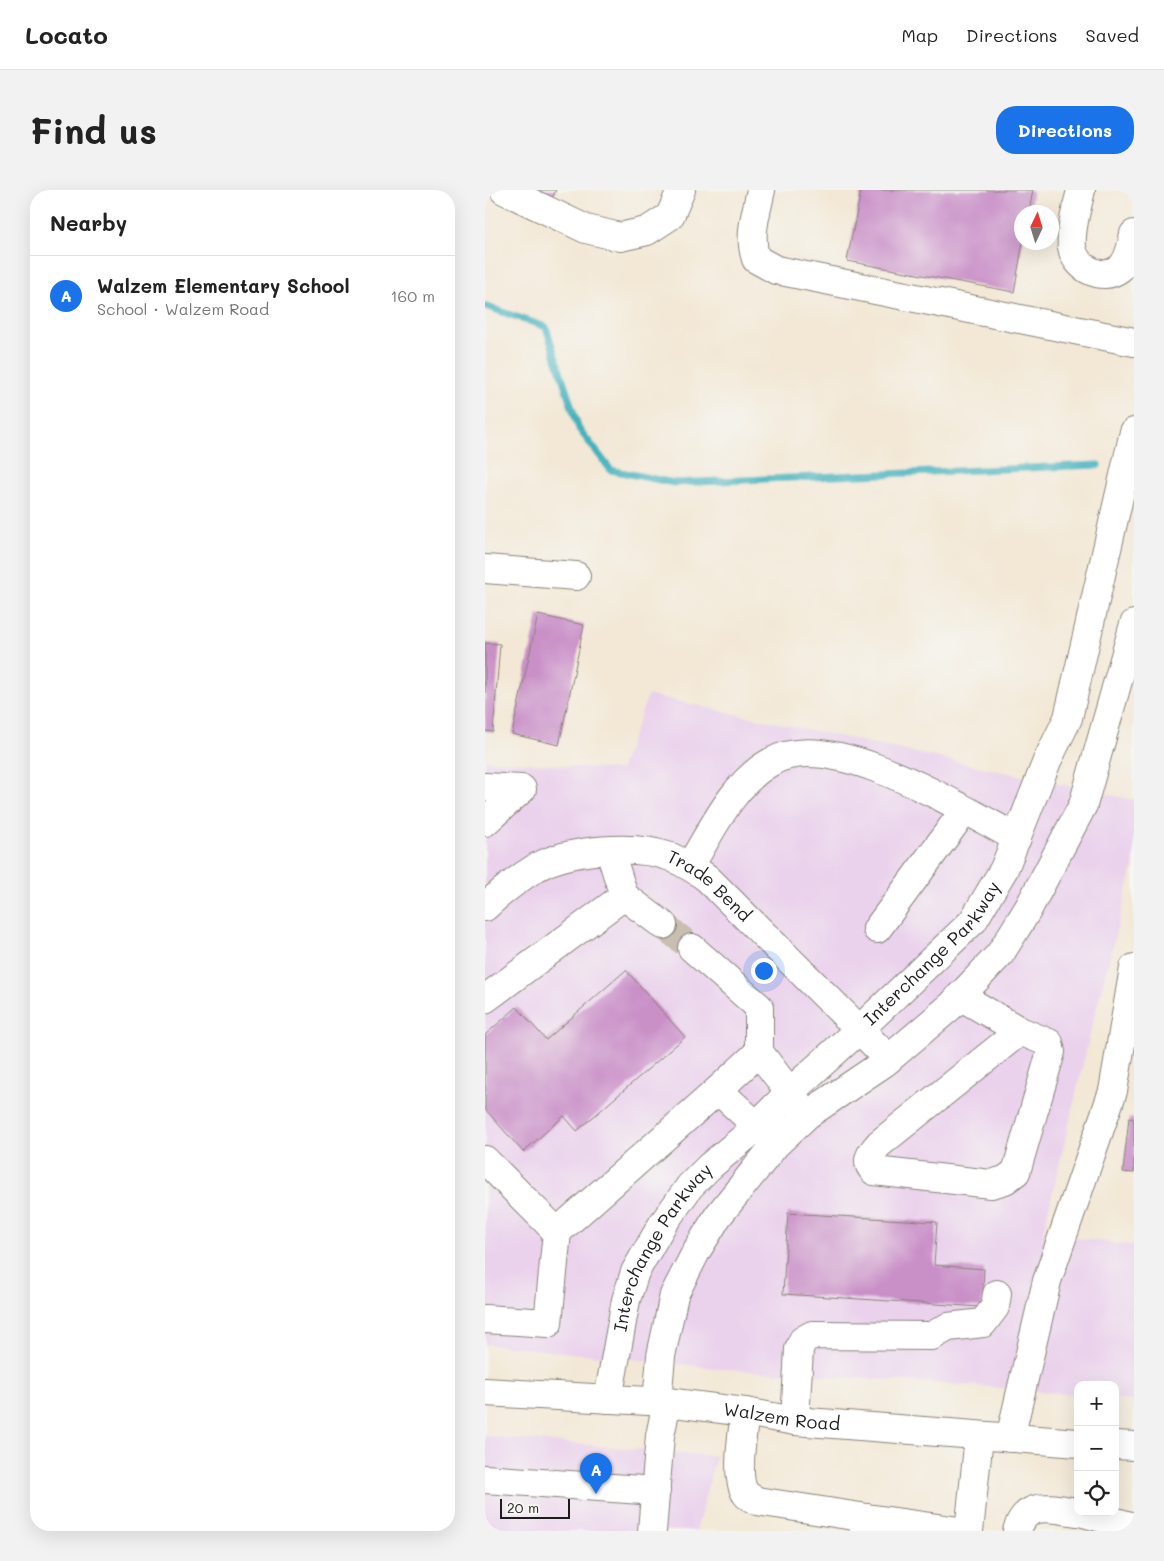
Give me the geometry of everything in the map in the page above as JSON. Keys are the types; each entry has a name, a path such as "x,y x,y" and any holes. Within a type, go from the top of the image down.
{"street":[{"path":"504,190 586,229 620,237 647,231 670,216 681,190"},
{"path":"761,190 752,230 752,246 757,259 776,270 1134,342"},
{"path":"1081,190 1074,224 1072,248 1081,264 1089,272 1103,274 1119,269 1128,258 1134,234"},
{"name":"Interchange Parkway","path":"652,1531 662,1402 661,1356 675,1295 697,1250 767,1135 789,1093 861,1028 973,921 1004,869 1047,761 1068,718 1134,432"},
{"path":"485,569 576,576"},
{"name":"Interchange Parkway","path":"608,1398 626,1300 635,1272 662,1225 690,1186 767,1135 807,1115 889,1058 960,996 1000,954 1028,909 1083,805 1134,624"},
{"path":"689,866 740,787 771,761 805,751 859,762 902,778 1017,838"},
{"path":"485,786 522,789 485,822"},
{"path":"877,929 964,811"},
{"path":"610,851 624,896 663,925"},
{"name":"Trade Bend","path":"485,907 536,868 553,860 577,854 610,851 651,852 669,857 689,866 707,878 861,1028 889,1058"},
{"path":"485,999 624,896"},
{"path":"692,948 759,1007 759,1052 807,1115"},
{"path":"1010,1438 1047,1281 1113,1091 1126,1064 1134,968"},
{"path":"960,996 1019,1031 1049,1043 1051,1052 1016,1172 1005,1180 991,1184 874,1171 869,1167 868,1160 879,1144 1019,1031"},
{"path":"485,1319 548,1323 557,1232 719,1090 759,1052"},
{"path":"719,1090 767,1135"},
{"path":"485,1160 557,1232"},
{"path":"795,1421 799,1349 803,1340 812,1335 932,1336 948,1327 983,1323 995,1307 997,1294"},
{"name":"Walzem Road","path":"485,1392 662,1402 745,1412 795,1421 979,1437 1074,1443"},
{"path":"745,1412 741,1483 746,1495 757,1501 865,1524 959,1531"},
{"path":"969,1531 979,1437"},
{"path":"1119,1445 1134,1446"},
{"path":"485,1479 656,1491"},
{"path":"1017,1531 1020,1520 1029,1511 1039,1508 1074,1512"},
{"path":"1094,1516 1134,1527"}],"shaded area":[{"path":"648,695 1134,800 1134,863 1093,1022 1043,1233 1134,1246 1134,1401 1119,1399 1119,1381 1074,1381 1074,1395 992,1387 736,1370 485,1344 485,760 620,770"},
{"path":"485,1436 716,1456 696,1531 485,1531"}],"building":[{"path":"534,190 556,190 552,198"},
{"path":"861,190 1033,190 1030,205 1014,205 1014,250 1022,250 1014,292 847,261"},
{"path":"538,615 584,625 559,745 512,734"},
{"path":"485,643 500,644 493,732 485,731"},
{"path":"626,970 685,1037 577,1131 564,1116 523,1152 485,1109 485,1035 517,1007 546,1040"},
{"path":"1129,1118 1134,1119 1134,1173 1123,1172"},
{"path":"788,1213 937,1222 934,1265 984,1269 982,1307 783,1294"}],"waterway":[{"path":"485,306 546,327 579,429 611,470 674,483 1098,465"}],"tunnel":[{"path":"663,925 692,948"}],"place":[{"name":"Walzem Elementary School","path":"596,1494"}]}
